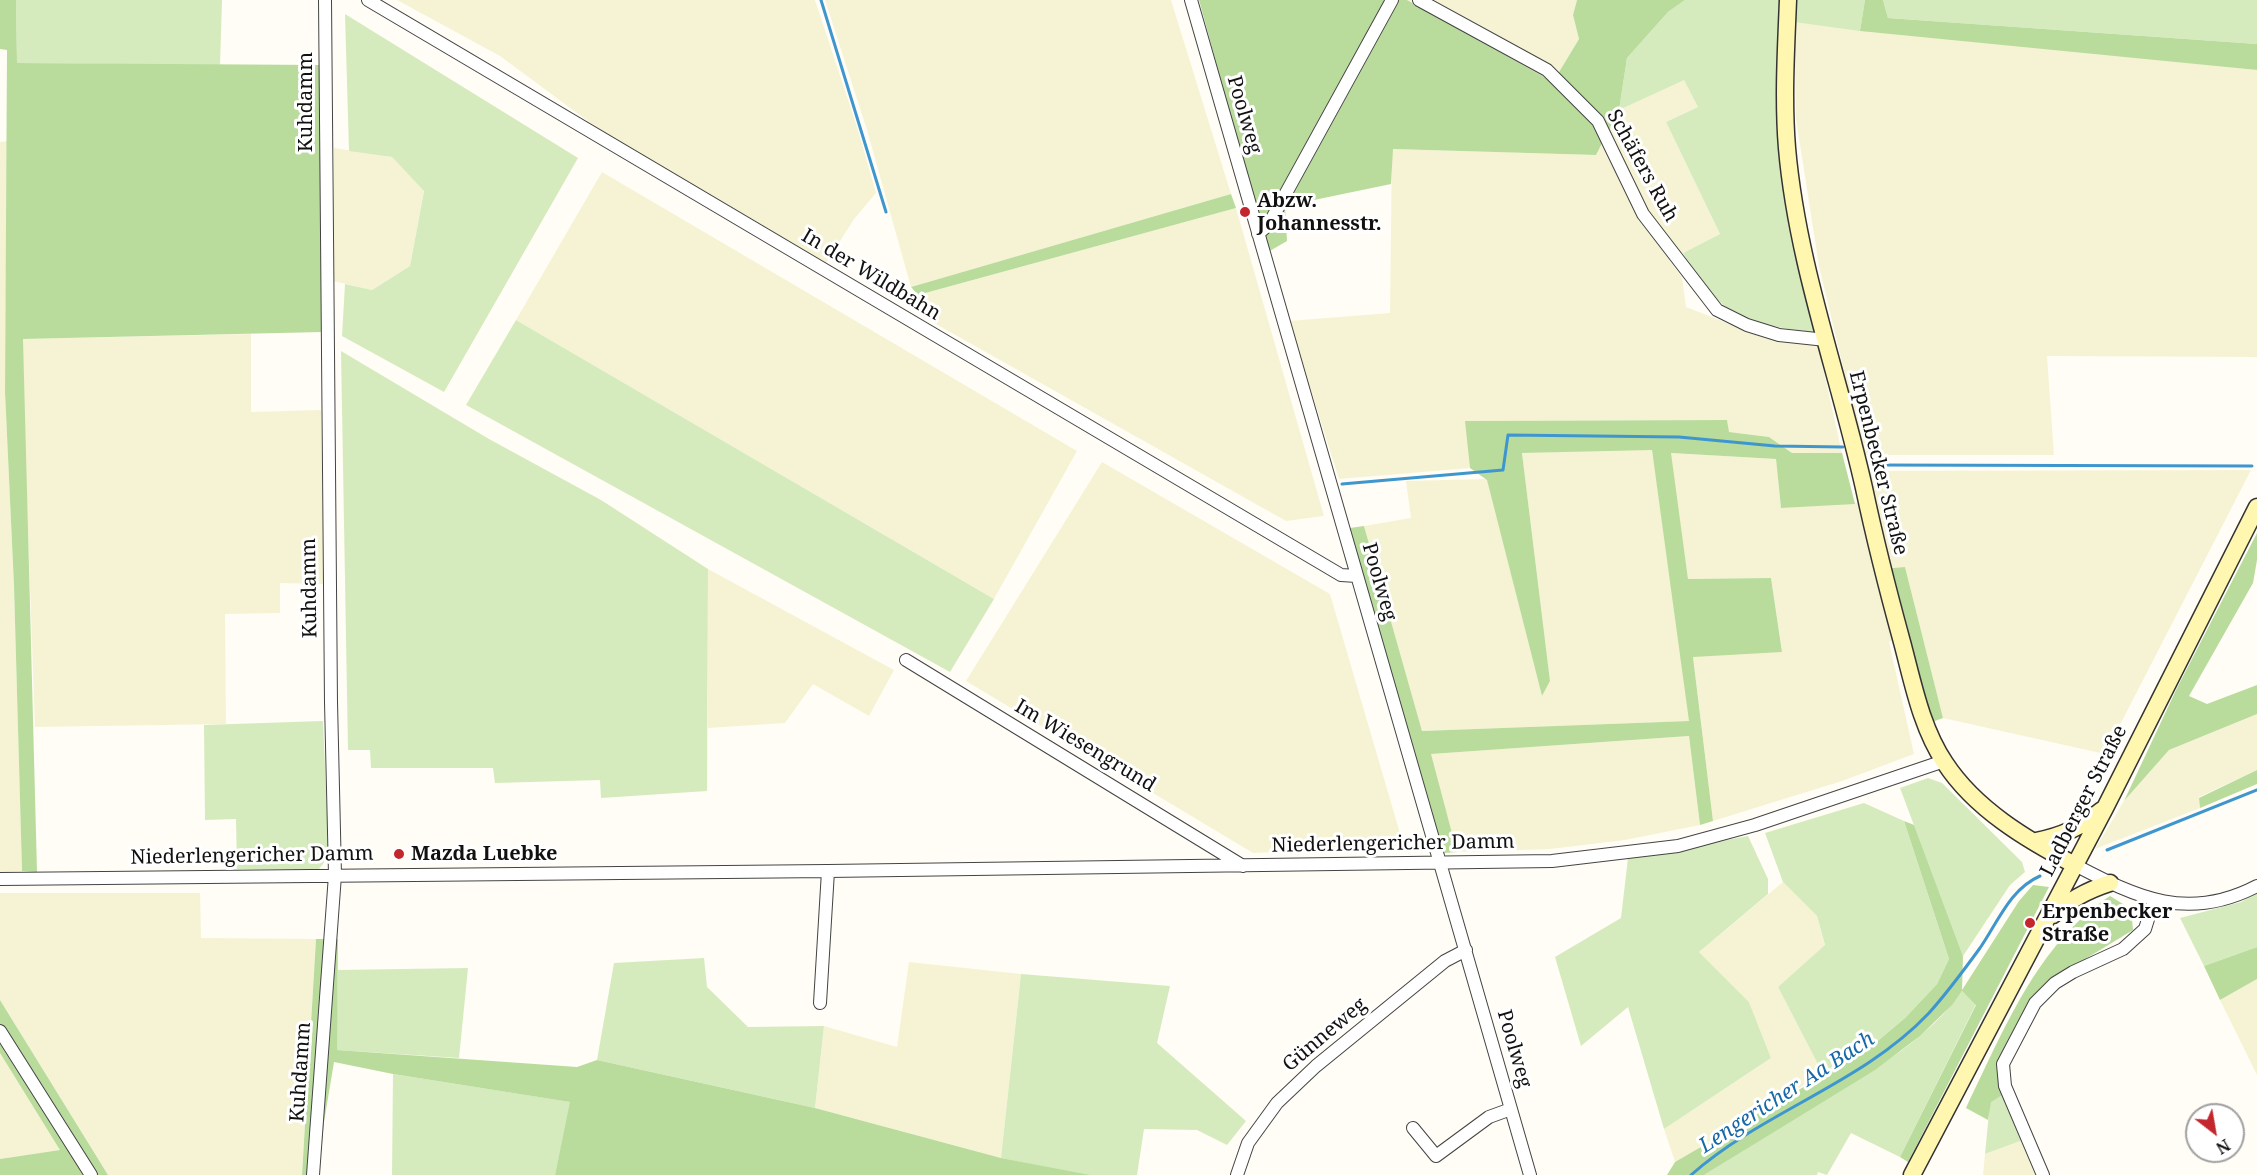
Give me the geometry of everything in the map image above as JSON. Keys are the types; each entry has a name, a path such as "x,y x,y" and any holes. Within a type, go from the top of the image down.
{"main road":[{"name":"Erpenbecker Straße","path":"1788,0 1784,85 1787,149 1796,210 1826,340 1908,667 1924,720 1944,761 1973,798 1992,814 2075,865"},
{"name":"Ladberger Straße","path":"1912,1175 2105,808 2257,507"},
{"path":"2036,841 2059,836 2076,829 2105,808"},
{"path":"2046,921 2063,905 2110,884"}],"street":[{"name":"Kuhdamm","path":"313,1175 334,875 325,0"},
{"name":"In der Wildbahn","path":"368,0 1341,575 1357,576"},
{"name":"Poolweg","path":"1191,0 1530,1175"},
{"path":"1258,234 1269,224 1392,0"},
{"name":"Schäfers Ruh","path":"1419,0 1547,70 1598,120 1643,214 1717,310 1747,325 1779,335 1826,340"},
{"name":"Im Wiesengrund","path":"906,660 1243,866"},
{"name":"Niederlengericher Damm","path":"0,879 1552,861 1678,846 1755,825 1944,761"},
{"path":"2075,865 2137,896 2185,905 2241,895 2257,886"},
{"path":"820,1003 828,871"},
{"path":"2043,1175 2005,1086 2003,1064 2035,1003 2055,983 2073,972 2124,949 2145,929 2154,900"},
{"name":"Günneweg","path":"1237,1175 1248,1143 1277,1103 1316,1066 1445,961 1466,950"},
{"path":"0,1031 91,1175"},
{"path":"1413,1128 1436,1156 1490,1118 1511,1109"}],"shaded area":[{"path":"397,0 815,0 858,130 876,193 854,219 826,263 600,130 500,56"},
{"path":"825,0 1171,0 1231,194 911,287 867,130"},
{"path":"1407,0 1577,0 1573,15 1579,39 1553,82"},
{"path":"1794,22 2257,70 2257,357 2047,356 2054,455 1864,455 1819,266 1796,119"},
{"path":"1684,79 1698,107 1666,122 1720,234 1669,260 1682,277 1686,307 1768,339 1818,346 1842,453 1792,453 1769,437 1728,432 1727,420 1466,421 1470,468 1339,479 1289,321 1390,313 1392,149 1596,155 1619,110"},
{"path":"7,141 5,392 14,586 22,871 0,872 0,142"},
{"path":"334,148 392,157 424,190 410,266 372,290 333,281"},
{"path":"602,172 1077,451 994,599 516,320"},
{"path":"1236,208 1324,516 1286,521 927,319 918,295"},
{"path":"251,334 251,412 321,410 324,584 280,583 280,613 225,614 226,724 35,727 23,339"},
{"path":"1652,449 1690,721 1422,731 1364,526 1411,518 1406,481 1487,479 1542,696 1550,681 1522,453"},
{"path":"1670,453 1776,459 1781,508 1875,502 1869,471 2251,470 2105,754 1943,718 1905,567 1878,568 1895,639 1889,642 1914,754 1842,781 1713,821 1693,656 1782,651 1771,578 1688,579"},
{"path":"1102,462 1330,594 1404,847 1253,853 966,681"},
{"path":"708,569 894,670 869,716 813,684 785,723 708,728"},
{"path":"2257,714 2257,770 2199,797 2200,808 2095,849 2124,801 2169,750"},
{"path":"1689,736 1700,825 1625,840 1550,849 1457,852 1430,754"},
{"path":"1783,882 1817,916 1825,946 1778,987 1823,1074 1675,1162 1664,1129 1771,1058 1749,1002 1699,952"},
{"path":"0,893 200,893 201,938 316,939 302,1175 108,1175 0,1000"},
{"path":"909,962 1021,974 1001,1158 815,1108 824,1026 897,1047"},
{"path":"2257,979 2257,1075 2220,1000"},
{"path":"0,1053 61,1150 0,1159"},
{"path":"2023,1140 2038,1175 1983,1175 1985,1154"}],"green space":[{"path":"0,0 16,0 17,63 321,65 322,332 23,339 37,872 22,871 14,586 5,392 7,50 0,49"},
{"path":"16,0 222,0 220,65 17,63"},
{"path":"1199,0 1407,0 1553,82 1579,39 1573,15 1577,0 1685,0 1668,12 1627,58 1619,110 1596,155 1393,149 1391,184 1285,206 1287,241 1268,252"},
{"path":"1685,0 1780,0 1776,87 1781,150 1816,332 1772,326 1737,314 1708,291 1683,253 1720,234 1666,122 1698,107 1684,80 1619,110 1627,58 1668,12"},
{"path":"1795,0 1865,0 1860,31 1794,22"},
{"path":"1865,0 1883,0 1888,18 2257,44 2257,70 1860,31"},
{"path":"1883,0 2257,0 2257,44 1888,18"},
{"path":"345,14 578,158 444,392 342,336 345,284 372,290 410,266 424,191 392,157 349,151"},
{"path":"1231,194 1236,208 918,295 911,287"},
{"path":"516,320 994,599 950,672 466,405"},
{"path":"341,351 489,439 601,500 708,569 707,791 601,798 600,780 495,783 493,768 371,768 370,750 348,750"},
{"path":"1727,420 1729,432 1769,437 1792,453 1842,453 1855,504 1781,508 1776,459 1671,453 1688,579 1771,578 1782,652 1693,657 1713,821 1700,825 1689,736 1431,754 1457,852 1444,853 1350,528 1364,526 1422,731 1689,721 1652,450 1522,453 1550,681 1542,696 1487,480 1470,468 1465,421"},
{"path":"2257,533 2257,560 2253,583 2189,696 2207,704 2257,685 2257,714 2169,750 2124,801 2177,688"},
{"path":"1905,567 1943,718 1932,722 1892,568"},
{"path":"323,721 329,856 319,869 237,869 236,819 205,820 204,725"},
{"path":"2257,770 2257,784 2200,808 2199,798"},
{"path":"1928,778 1942,783 2022,862 2025,872 2010,885 1963,956 1900,788"},
{"path":"1864,803 1904,821 1949,959 1937,984 1905,1018 1867,1050 1823,1074 1778,987 1825,945 1817,916 1783,882 1765,833"},
{"path":"1904,821 1914,825 1963,956 1962,990 2019,901 2033,885 2049,887 1908,1162 1900,1157 1976,1005 1962,991 1952,1005 1920,1036 1875,1070 1704,1175 1667,1175 1675,1162 1867,1050 1905,1018 1937,984 1949,959"},
{"path":"1748,836 1768,879 1768,894 1699,952 1749,1002 1771,1058 1664,1129 1628,1007 1581,1046 1555,957 1621,918 1628,858"},
{"path":"2257,893 2257,947 2204,966 2180,918 2241,902"},
{"path":"2110,896 2131,909 2133,930 2072,967 2032,1001 2016,1025 1996,1064 2004,1094 1991,1102 1988,1120 1966,1108 2024,991 2042,964 2084,916"},
{"path":"316,939 338,939 337,1050 577,1067 597,1060 815,1108 1001,1158 1090,1175 555,1175 570,1102 393,1074 334,1062 324,1122 319,1175 302,1175"},
{"path":"2257,947 2257,979 2220,1000 2204,966"},
{"path":"704,958 707,987 748,1027 824,1026 815,1108 597,1060 614,963"},
{"path":"468,968 459,1058 336,1050 338,970"},
{"path":"1021,974 1170,986 1157,1043 1246,1121 1227,1145 1197,1130 1144,1129 1137,1175 1085,1175 1001,1158"},
{"path":"1962,991 1976,1004 1900,1157 1851,1133 1827,1175 1818,1172 1817,1175 1704,1175 1901,1050 1934,1023"},
{"path":"0,1000 108,1175 0,1175 0,1159 60,1150 0,1053"},
{"path":"393,1074 571,1102 555,1175 392,1175"},
{"path":"2004,1094 2023,1140 1985,1154 1990,1102"}],"waterway":[{"path":"821,0 886,212"},
{"path":"1342,484 1503,470 1508,435 1679,437 1775,446 1843,447"},
{"path":"1875,465 2252,466"},
{"name":"Lengericher Aa Bach","path":"2107,850 2257,790"},
{"name":"Lengericher Aa Bach","path":"1691,1175 1749,1133 1843,1079 1902,1038 1929,1013 1949,989 2020,889 2040,876"}],"place":[{"name":"Abzw. Johannesstr.","path":"1245,212"},
{"name":"Mazda Luebke","path":"399,854"},
{"name":"Erpenbecker Straße","path":"2030,923"}]}
